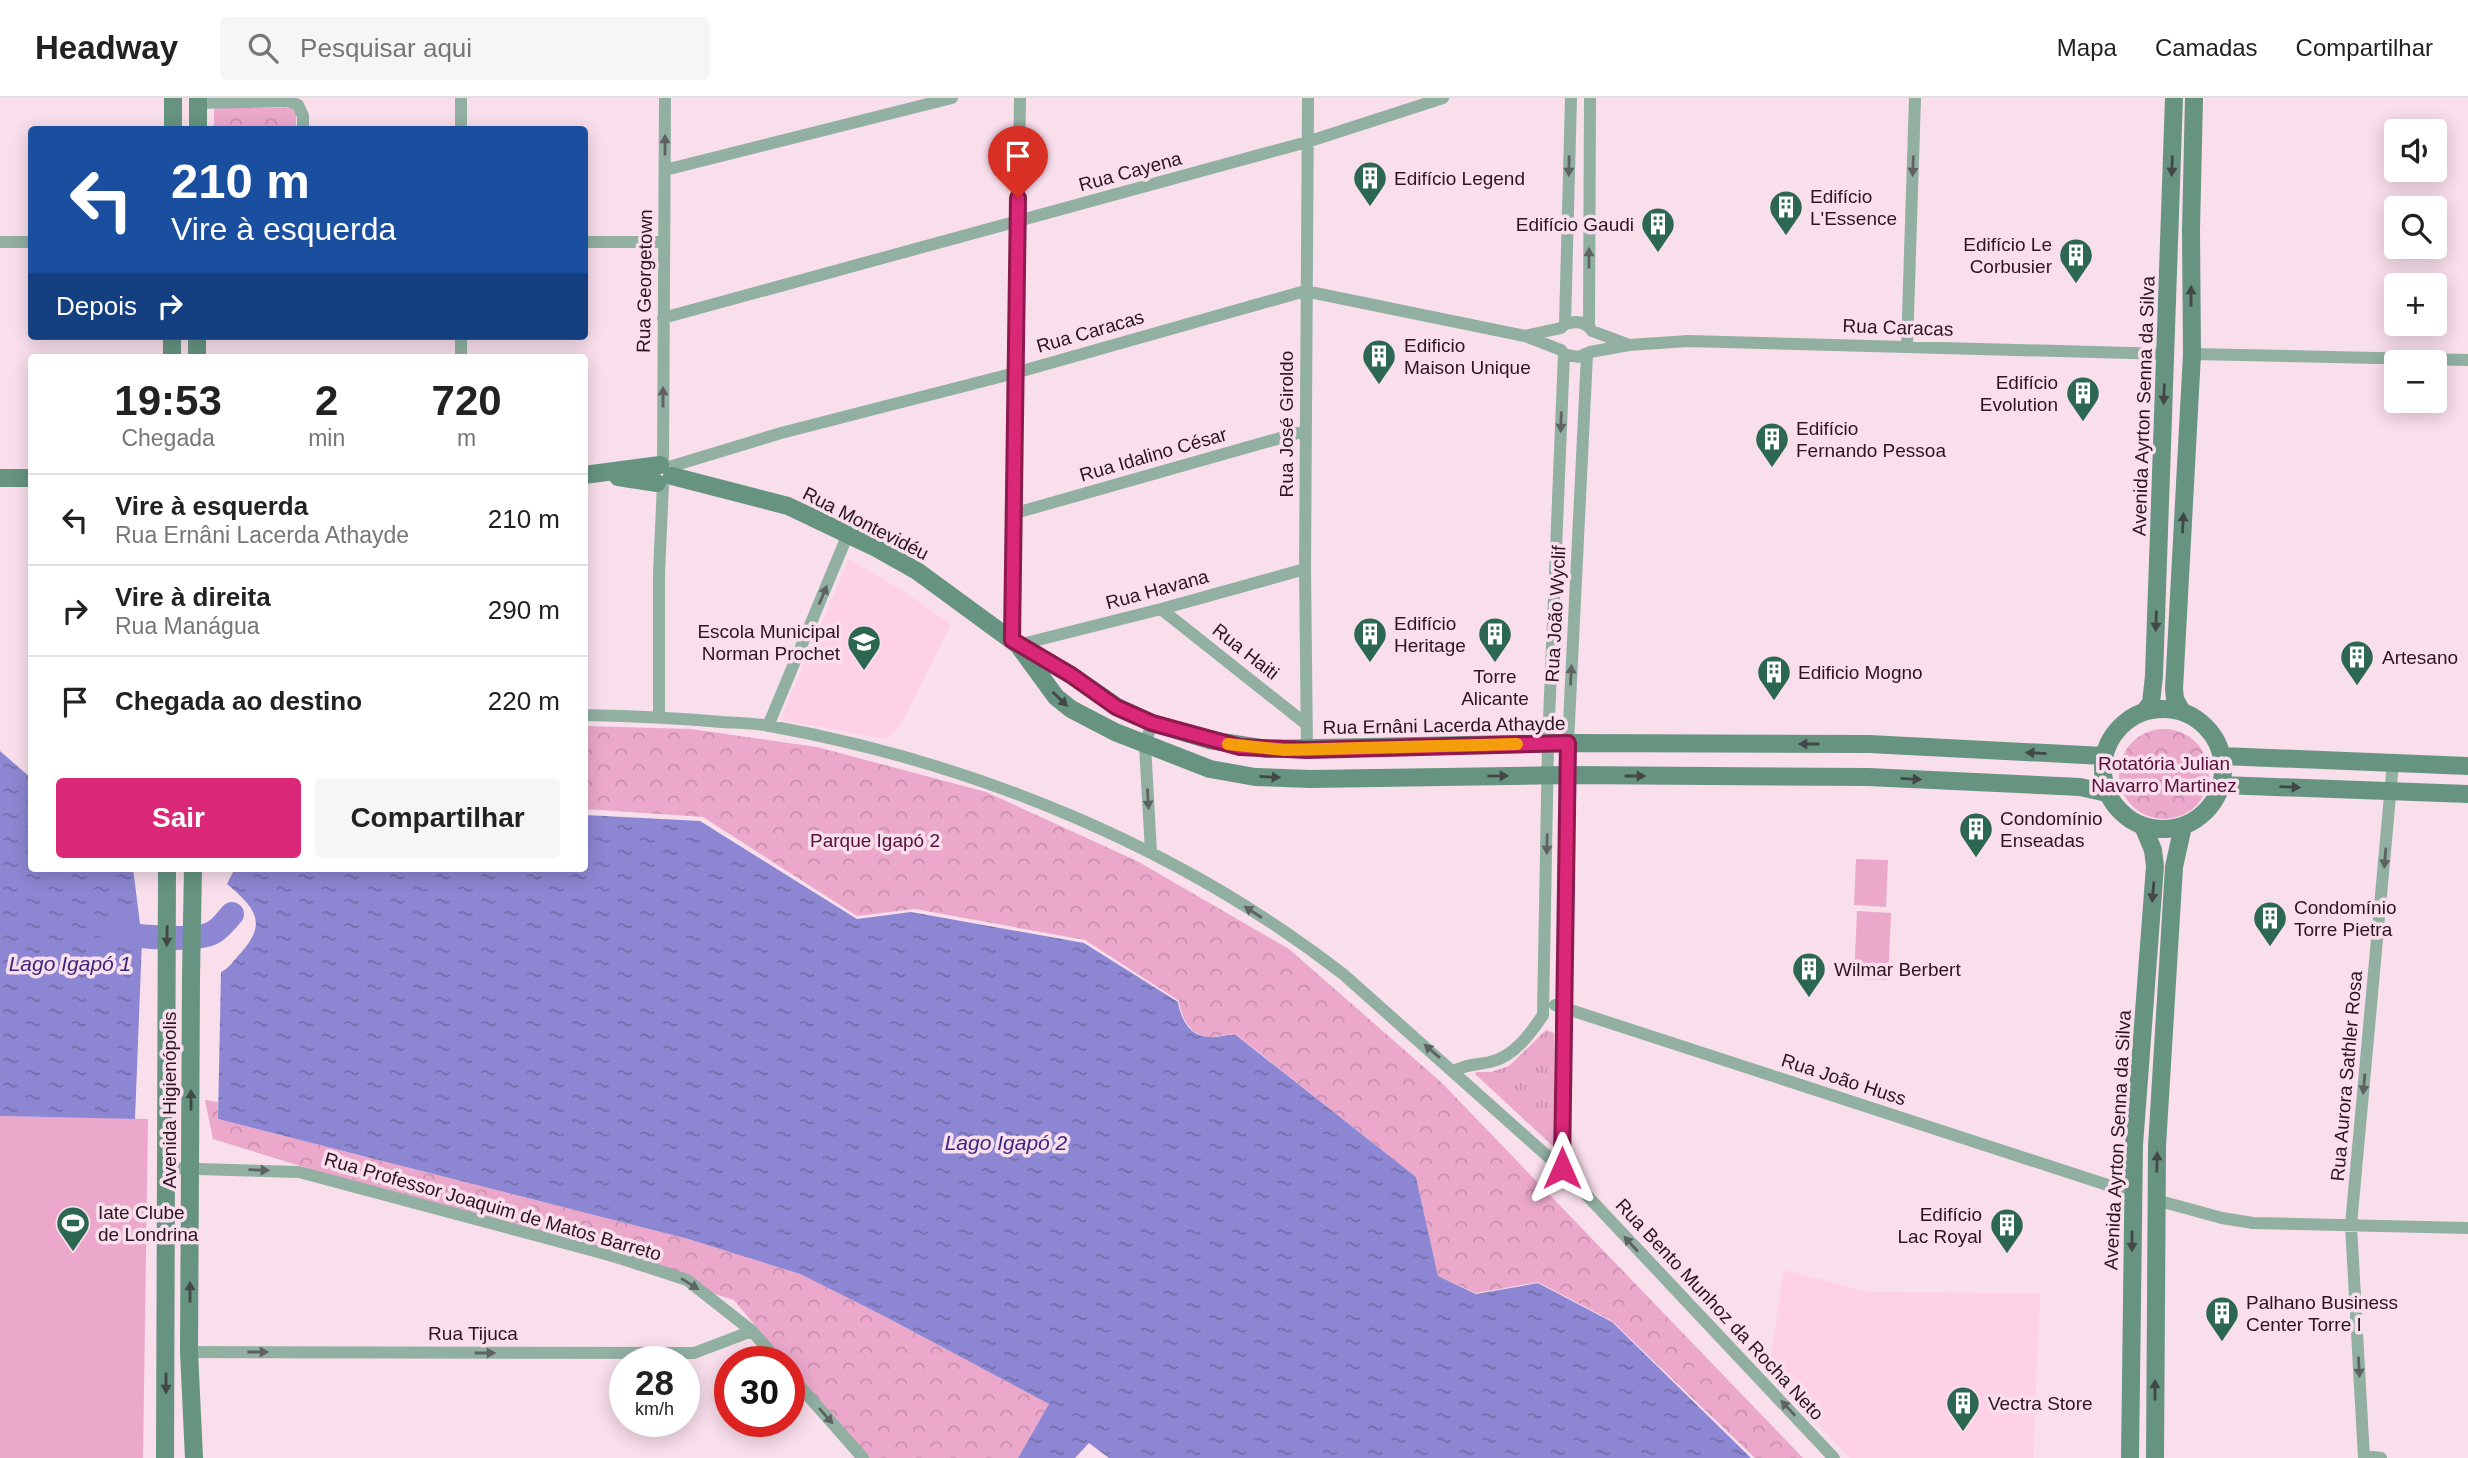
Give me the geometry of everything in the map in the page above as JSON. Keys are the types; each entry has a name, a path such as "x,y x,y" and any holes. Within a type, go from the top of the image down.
{"main road":[{"path":"173,98 173,126"},
{"name":"Avenida Ayrton Senna da Silva","path":"2144,712 2154,693 2174,98"},
{"path":"2182,712 2175,699 2175,689 2192,354 2194,98"},
{"path":"198,101 198,126"},
{"name":"Rua Montevidéu","path":"591,475 664,473 788,506 848,534 917,571 1015,643 1056,697 1072,709 1115,732 1210,769 1255,776 1310,779 1567,775"},
{"path":"0,478 28,478"},
{"name":"Rua Ernâni Lacerda Athayde","path":"1015,643 1071,675 1116,707 1152,723 1240,747 1307,750 1568,743 1869,744 2104,756"},
{"path":"2163,709 2182,712 2208,728 2219,746 2222,755 2222,785 2218,796 2203,815 2183,827 2163,830 2143,826 2125,817 2107,793 2103,775 2104,756 2118,729 2134,716 2163,709"},
{"path":"1868,776 1869,744"},
{"path":"2222,755 2468,765"},
{"path":"1567,775 1868,776 2080,787 2107,793"},
{"path":"2222,785 2468,794"},
{"name":"Avenida Ayrton Senna da Silva","path":"2130,1458 2132,1193 2155,866 2153,850 2143,826"},
{"name":"Avenida Ayrton Senna da Silva","path":"2155,1458 2157,1146 2174,867 2183,827"},
{"name":"Avenida Higienópolis","path":"166,1458 167,872"},
{"name":"Avenida Higienópolis","path":"193,872 189,1352 194,1458"}],"street":[{"path":"461,98 461,126"},
{"name":"Rua Georgetown","path":"659,716 659,573 664,473 665,98"},
{"path":"665,170 952,98"},
{"path":"1015,643 1012,514 1020,98"},
{"name":"Rua José Giroldo","path":"1307,750 1305,291 1308,98"},
{"name":"Rua Cayena","path":"663,318 1307,142 1443,98"},
{"name":"Rua João Wyclif","path":"1454,1071 1466,1064 1495,1061 1510,1053 1543,1016 1545,1003 1548,744 1562,352 1557,338 1563,326 1571,98"},
{"name":"Rua João Wyclif","path":"1562,1168 1568,743 1588,354 1595,341 1591,328 1590,98"},
{"path":"1907,347 1915,98"},
{"path":"198,101 288,101 298,105 303,116 303,126"},
{"path":"0,242 28,242"},
{"path":"588,242 664,242"},
{"name":"Rua Caracas","path":"664,473 782,433 1014,373 1305,291 1525,336 1578,357 1629,345 1688,341 2165,354"},
{"name":"Rua Caracas","path":"1525,336 1578,322 1629,345"},
{"path":"2192,354 2468,360"},
{"name":"Rua Idalino César","path":"1012,514 1305,431"},
{"path":"768,726 848,534"},
{"name":"Rua Havana","path":"1015,643 1161,609 1305,569"},
{"name":"Rua Haiti","path":"1161,609 1306,724"},
{"name":"Rua Bento Munhoz da Rocha Neto","path":"588,715 659,716 768,726 893,754 1012,792 1151,852 1222,892 1316,953 1343,974 1562,1168 1834,1458"},
{"path":"1151,852 1145,745 1152,723"},
{"name":"Rua Aurora Sathler Rosa","path":"2364,1457 2351,1226 2393,763"},
{"name":"Rua João Huss","path":"1545,1003 2132,1193"},
{"name":"Rua Professor Joaquim de Matos Barreto","path":"166,1168 299,1172 617,1257 687,1280 752,1331 765,1346"},
{"path":"2156,1200 2222,1218 2253,1223 2468,1228"},
{"name":"Rua Tijuca","path":"189,1352 694,1353 752,1331"},
{"path":"805,1392 863,1458"},
{"path":"2364,1457 2381,1458"}],"shaded area":[{"name":"Escola Municipal Norman Prochet","path":"849,559 900,589 951,624 899,728 886,739 780,720"},
{"path":"1784,1270 1869,1292 2040,1293 2033,1458 1850,1458 1768,1371"}],"green space":[{"path":"214,107 296,108 296,126 214,126"},
{"name":"Parque Igapó 2","path":"588,726 691,729 817,747 986,792 1137,861 1289,949 1441,1082 1803,1458 1755,1458 1612,1321 1538,1282 1476,1293 1438,1276 1416,1177 1237,1035 1209,1037 1196,1033 1182,1014 1179,1001 1085,940 915,909 857,916 703,817 588,809"},
{"name":"Rotatória Julian Navarro Martinez","path":"2164,729 2181,733 2196,742 2205,757 2209,774 2205,791 2196,806 2181,815 2164,819 2147,815 2132,806 2123,791 2119,774 2123,757 2132,742 2147,733"},
{"path":"1856,859 1888,860 1886,907 1854,905"},
{"path":"1857,911 1891,913 1888,980 1854,979"},
{"path":"1546,1030 1554,1033 1554,1147 1475,1074 1509,1066"},
{"path":"205,1100 218,1102 218,1119 688,1239 800,1274 1049,1404 1018,1458 864,1458 805,1386 805,1346 772,1346 734,1300 213,1139"},
{"name":"Iate Clube de Londrina","path":"0,1116 148,1119 143,1458 0,1458"}],"water":[{"name":"Lago Igapó 1","path":"0,751 28,775 28,872 134,872 142,940 135,1119 0,1116"},
{"name":"Lago Igapó 2","path":"588,815 700,821 857,919 911,912 1084,943 1178,1002 1187,1026 1196,1034 1213,1037 1236,1035 1416,1177 1438,1276 1476,1294 1538,1283 1612,1322 1751,1458 1109,1458 1089,1443 1075,1458 1018,1458 1049,1404 800,1274 688,1239 218,1119 221,972 247,946 256,927 252,910 227,884 233,872 588,872"}],"waterway":[{"path":"109,930 161,938 203,936 217,930 232,914"}],"slow traffic":[{"path":"1228,744 1284,750 1517,744"}],"place":[{"name":"Edifício Legend","path":"1370,208"},
{"name":"Edifício L'Essence","path":"1786,237"},
{"name":"Edifício Gaudi","path":"1658,254"},
{"name":"Edifício Le Corbusier","path":"2076,285"},
{"name":"Edificio Maison Unique","path":"1379,386"},
{"name":"Edifício Evolution","path":"2083,423"},
{"name":"Edifício Fernando Pessoa","path":"1772,469"},
{"name":"Edifício Heritage","path":"1370,664"},
{"name":"Torre Alicante","path":"1495,664"},
{"name":"Escola Municipal Norman Prochet","path":"864,672"},
{"name":"Artesano","path":"2357,687"},
{"name":"Edificio Mogno","path":"1774,702"},
{"name":"Condomínio Enseadas","path":"1976,859"},
{"name":"Condomínio Torre Pietra","path":"2270,948"},
{"name":"Wilmar Berbert","path":"1809,999"},
{"name":"Iate Clube de Londrina","path":"73,1253"},
{"name":"Edifício Lac Royal","path":"2007,1255"},
{"name":"Palhano Business Center Torre I","path":"2222,1343"},
{"name":"Vectra Store","path":"1963,1433"}],"route":[{"path":"1018,198 1012,640 1071,675 1116,707 1152,723 1240,747 1307,750 1568,743 1562,1168"}]}
